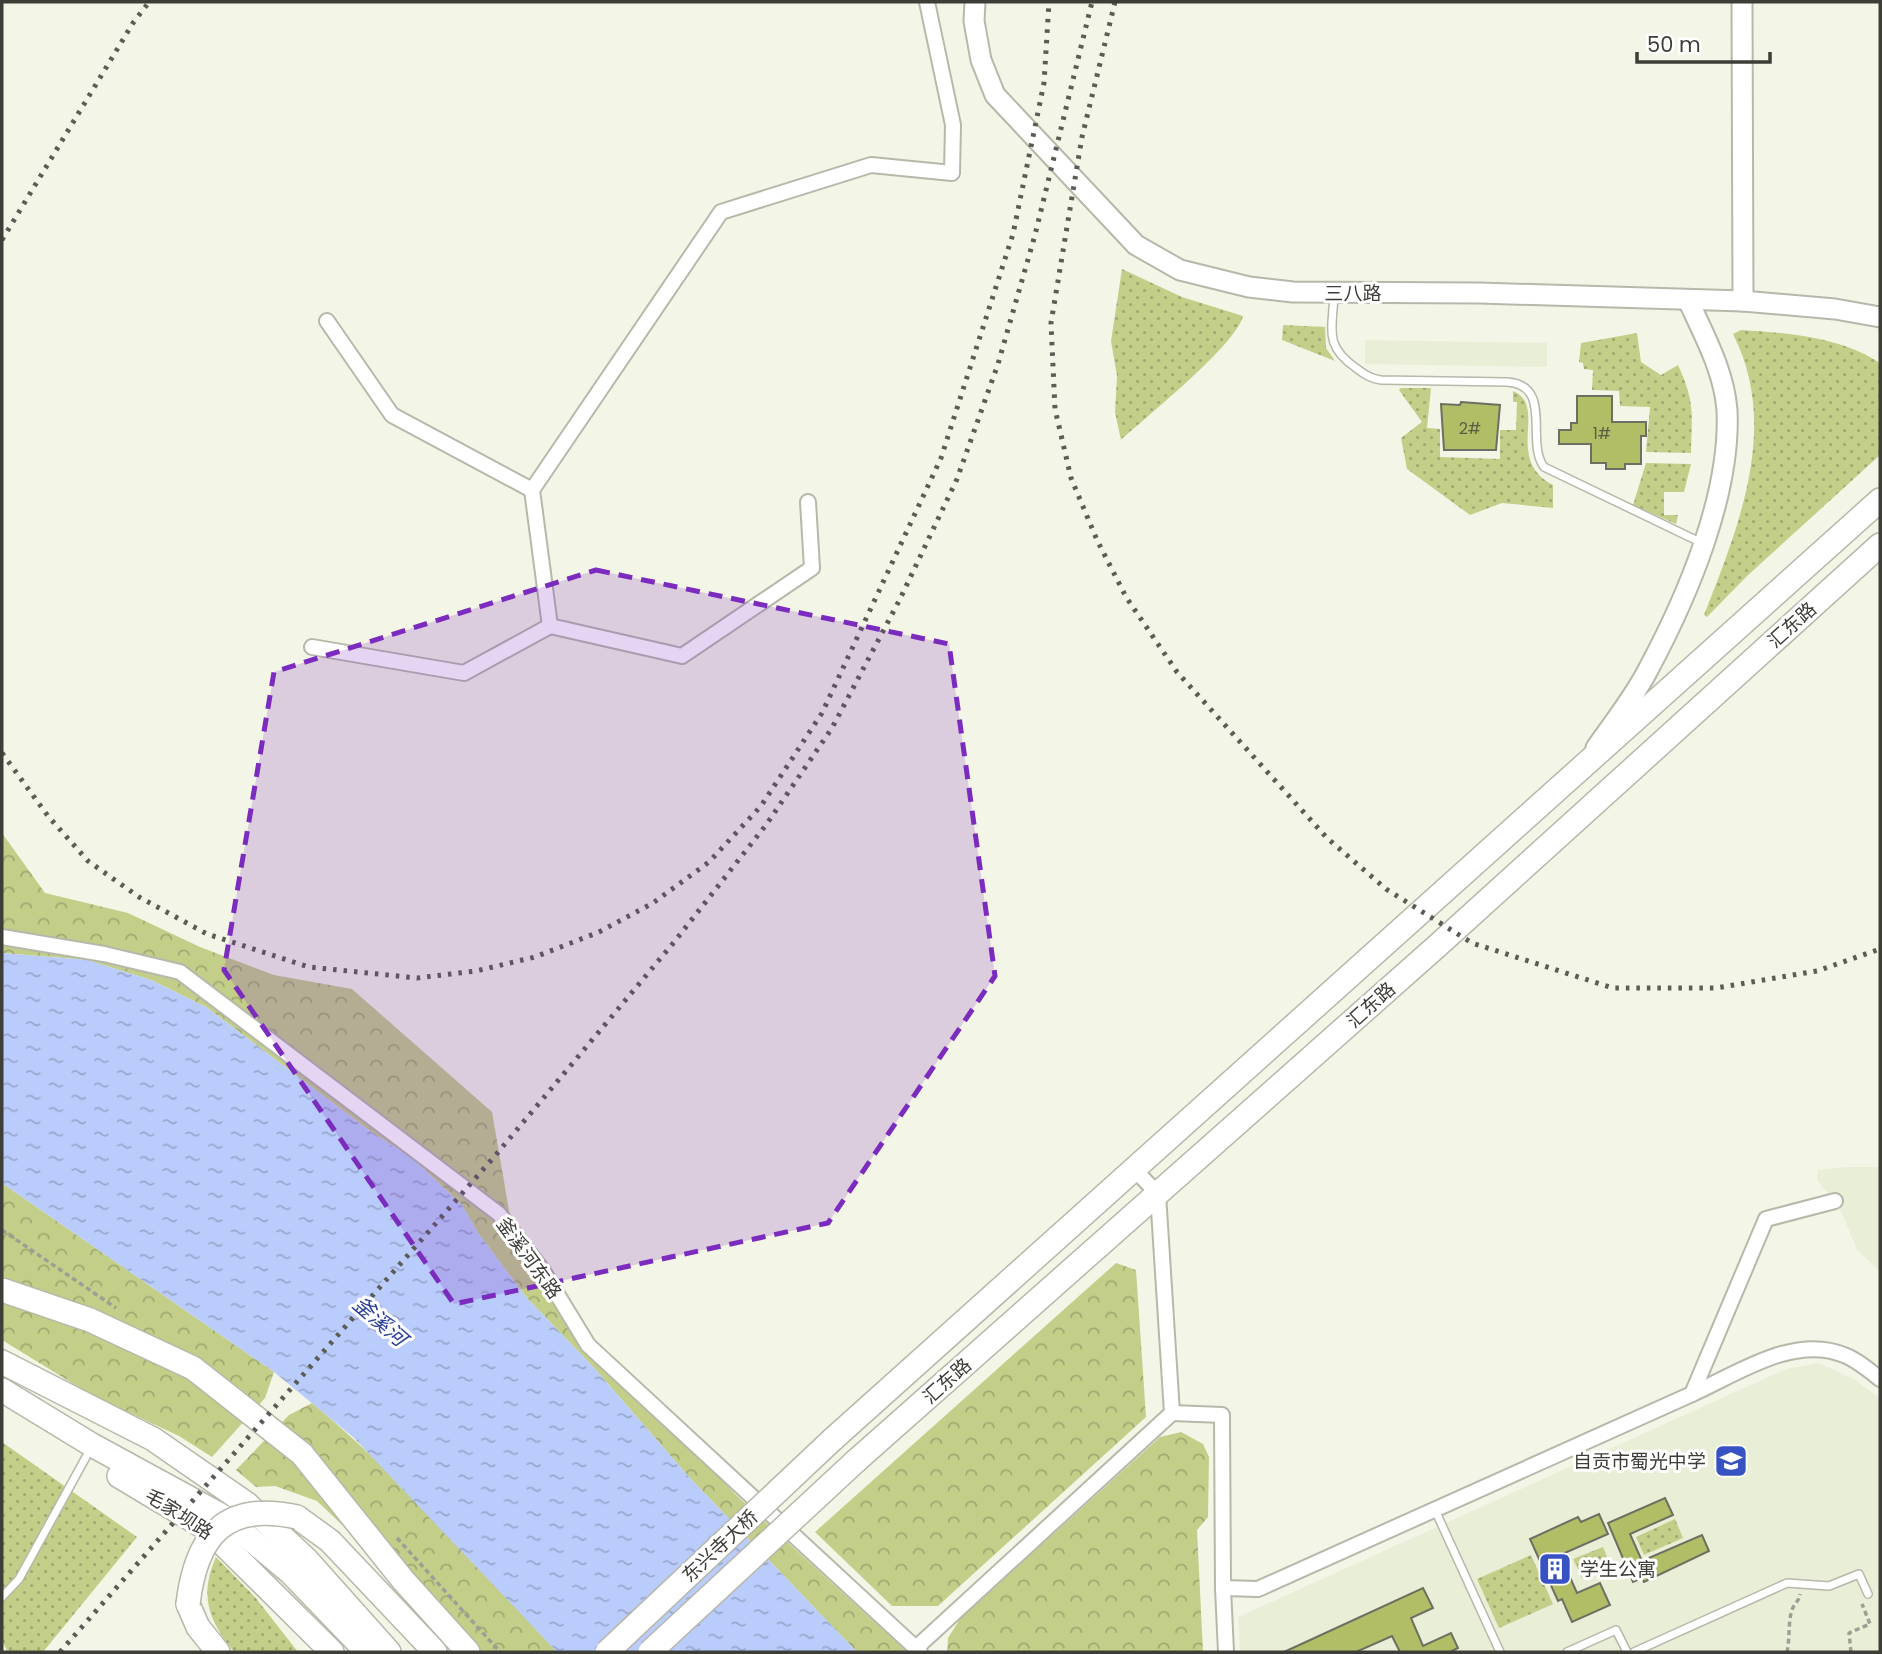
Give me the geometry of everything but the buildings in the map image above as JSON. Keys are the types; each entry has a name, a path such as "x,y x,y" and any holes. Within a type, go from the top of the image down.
{"main road":[{"name":"三八路","path":"975,2 974,21 981,60 995,95 1136,244 1180,270 1249,288 1334,293 1479,293 1743,301 1835,309 1880,317"},
{"path":"1742,2 1743,301"},
{"path":"1581,771 1648,670 1677,610 1717,498 1727,410 1722,379 1688,300"},
{"name":"汇东路","path":"832,1440 1880,500"},
{"name":"汇东路","path":"857,1460 1158,1194 1880,545"},
{"path":"2,1290 90,1320 193,1368 302,1454 403,1580 468,1652"},
{"path":"2,1362 153,1439 247,1504 306,1559 388,1652"},
{"name":"毛家坝路","path":"2,1390 216,1523 332,1652"},
{"name":"毛家坝路","path":"2,1407 86,1457 216,1523"},
{"name":"东兴寺大桥","path":"607,1652 832,1440"},
{"name":"东兴寺大桥","path":"650,1652 857,1460"},
{"path":"218,1652 198,1627 188,1604 192,1571 203,1546 220,1527 245,1515 271,1511 297,1517 330,1541 435,1652"},
{"path":"216,1523 309,1652"},
{"path":"216,1523 291,1573 367,1652"}],"street":[{"path":"550,626 532,490 720,212 871,165 952,173 953,125 927,2"},
{"path":"327,321 392,415 532,490"},
{"path":"312,647 464,673 550,626 681,656 813,568 808,502"},
{"name":"釜溪河东路","path":"2,937 104,954 180,972 499,1214 543,1271 588,1345 918,1650"},
{"path":"1134,1169 1158,1194 1172,1413"},
{"path":"1692,1394 1766,1219 1835,1201"},
{"path":"1223,1588 1258,1589 1779,1355 1806,1348 1845,1355 1880,1379"},
{"path":"918,1650 1172,1413 1222,1415 1226,1652"}],"lane":[{"path":"1334,293 1335,349 1340,357 1369,377 1381,380 1513,382 1523,386 1535,402 1536,453 1544,467 1703,543"},
{"path":"2,1597 19,1578 86,1457"},
{"path":"1435,1510 1500,1652"},
{"path":"1634,1652 1787,1583 1829,1587 1859,1574 1868,1594"},
{"path":"1567,1652 1616,1630 1627,1652"}],"path":[{"path":"1787,1652 1792,1633 1792,1609 1799,1601 1801,1585"},
{"path":"1851,1652 1849,1633 1870,1624 1859,1598 1868,1594"}],"highlighted area":[{"path":"596,570 949,644 995,976 828,1223 454,1304 224,970 274,672"}],"shaded area":[{"path":"1365,340 1547,343 1547,367 1365,364"},
{"path":"1880,1167 1880,1271 1857,1250 1840,1208 1817,1180 1818,1170"},
{"name":"自贡市蜀光中学","path":"1819,1363 1854,1379 1880,1398 1880,1652 1240,1652 1238,1617 1786,1369"}],"green space":[{"path":"1122,269 1182,297 1243,316 1237,329 1208,362 1121,440 1115,412 1117,376 1111,341"},
{"path":"1283,325 1325,327 1326,348 1335,361 1282,340"},
{"path":"1741,330 1795,335 1831,342 1848,347 1880,363 1880,455 1746,577 1707,617 1704,615 1741,511 1754,440 1753,404 1747,369 1733,334"},
{"path":"1637,333 1641,362 1661,375 1678,365 1691,408 1691,453 1646,452 1650,407 1620,406 1619,391 1592,390 1593,370 1584,369 1583,363 1579,362 1581,343"},
{"path":"1431,388 1427,428 1440,429 1440,457 1500,459 1500,430 1516,430 1517,402 1513,402 1513,391 1523,398 1527,408 1531,461 1538,474 1553,485 1553,508 1502,503 1470,515 1407,469 1401,438 1422,422 1399,390"},
{"path":"1646,463 1691,464 1684,492 1664,492 1664,515 1678,515 1676,524 1633,505"},
{"path":"2,833 45,893 128,913 200,947 274,975 352,989 492,1112 514,1239 524,1270 735,1494 907,1652 857,1652 689,1477 595,1369 526,1297 478,1233 462,1205 412,1158 370,1131 206,1007 151,980 87,960 2,953"},
{"path":"2,1183 274,1372 265,1398 212,1457 179,1436 90,1394 2,1340"},
{"path":"1116,1263 1136,1270 1146,1417 938,1606 892,1606 815,1532"},
{"path":"312,1403 408,1492 557,1652 475,1652 317,1501 275,1486 256,1487 236,1470 289,1415"},
{"path":"1181,1432 1203,1444 1209,1457 1208,1517 1197,1530 1203,1652 947,1652 948,1638 960,1619 1160,1437"},
{"path":"2,1442 137,1537 43,1652 8,1652 2,1641"},
{"path":"1675,1519 1683,1538 1644,1555 1636,1537"},
{"path":"1603,1547 1611,1566 1582,1578 1573,1559"},
{"path":"1531,1555 1553,1604 1499,1628 1477,1579"},
{"path":"216,1557 255,1597 298,1652 234,1652 218,1629 209,1607 208,1583"}],"water":[{"name":"釜溪河","path":"2,953 87,960 151,980 206,1007 370,1131 412,1158 462,1205 478,1233 526,1297 595,1369 689,1477 857,1652 557,1652 353,1437 274,1372 2,1183"}],"railway":[{"path":"2,240 133,23 149,2"},
{"path":"2,753 48,816 88,861 139,897 207,934 309,967 417,978 476,971 535,957 599,932 653,903 709,862 761,806 822,713 941,458 1013,234 1044,83 1049,2"},
{"path":"60,1652 494,1157 675,941 766,825 832,728 900,599 957,479 998,364 1035,235 1092,2"},
{"path":"1115,2 1082,137 1051,323 1055,409 1071,478 1097,540 1126,597 1177,672 1327,838 1386,889 1472,943 1613,988 1716,988 1817,971 1880,949"}],"place":[{"name":"自贡市蜀光中学","path":"1731,1461"},
{"name":"学生公寓","path":"1555,1569"}]}
